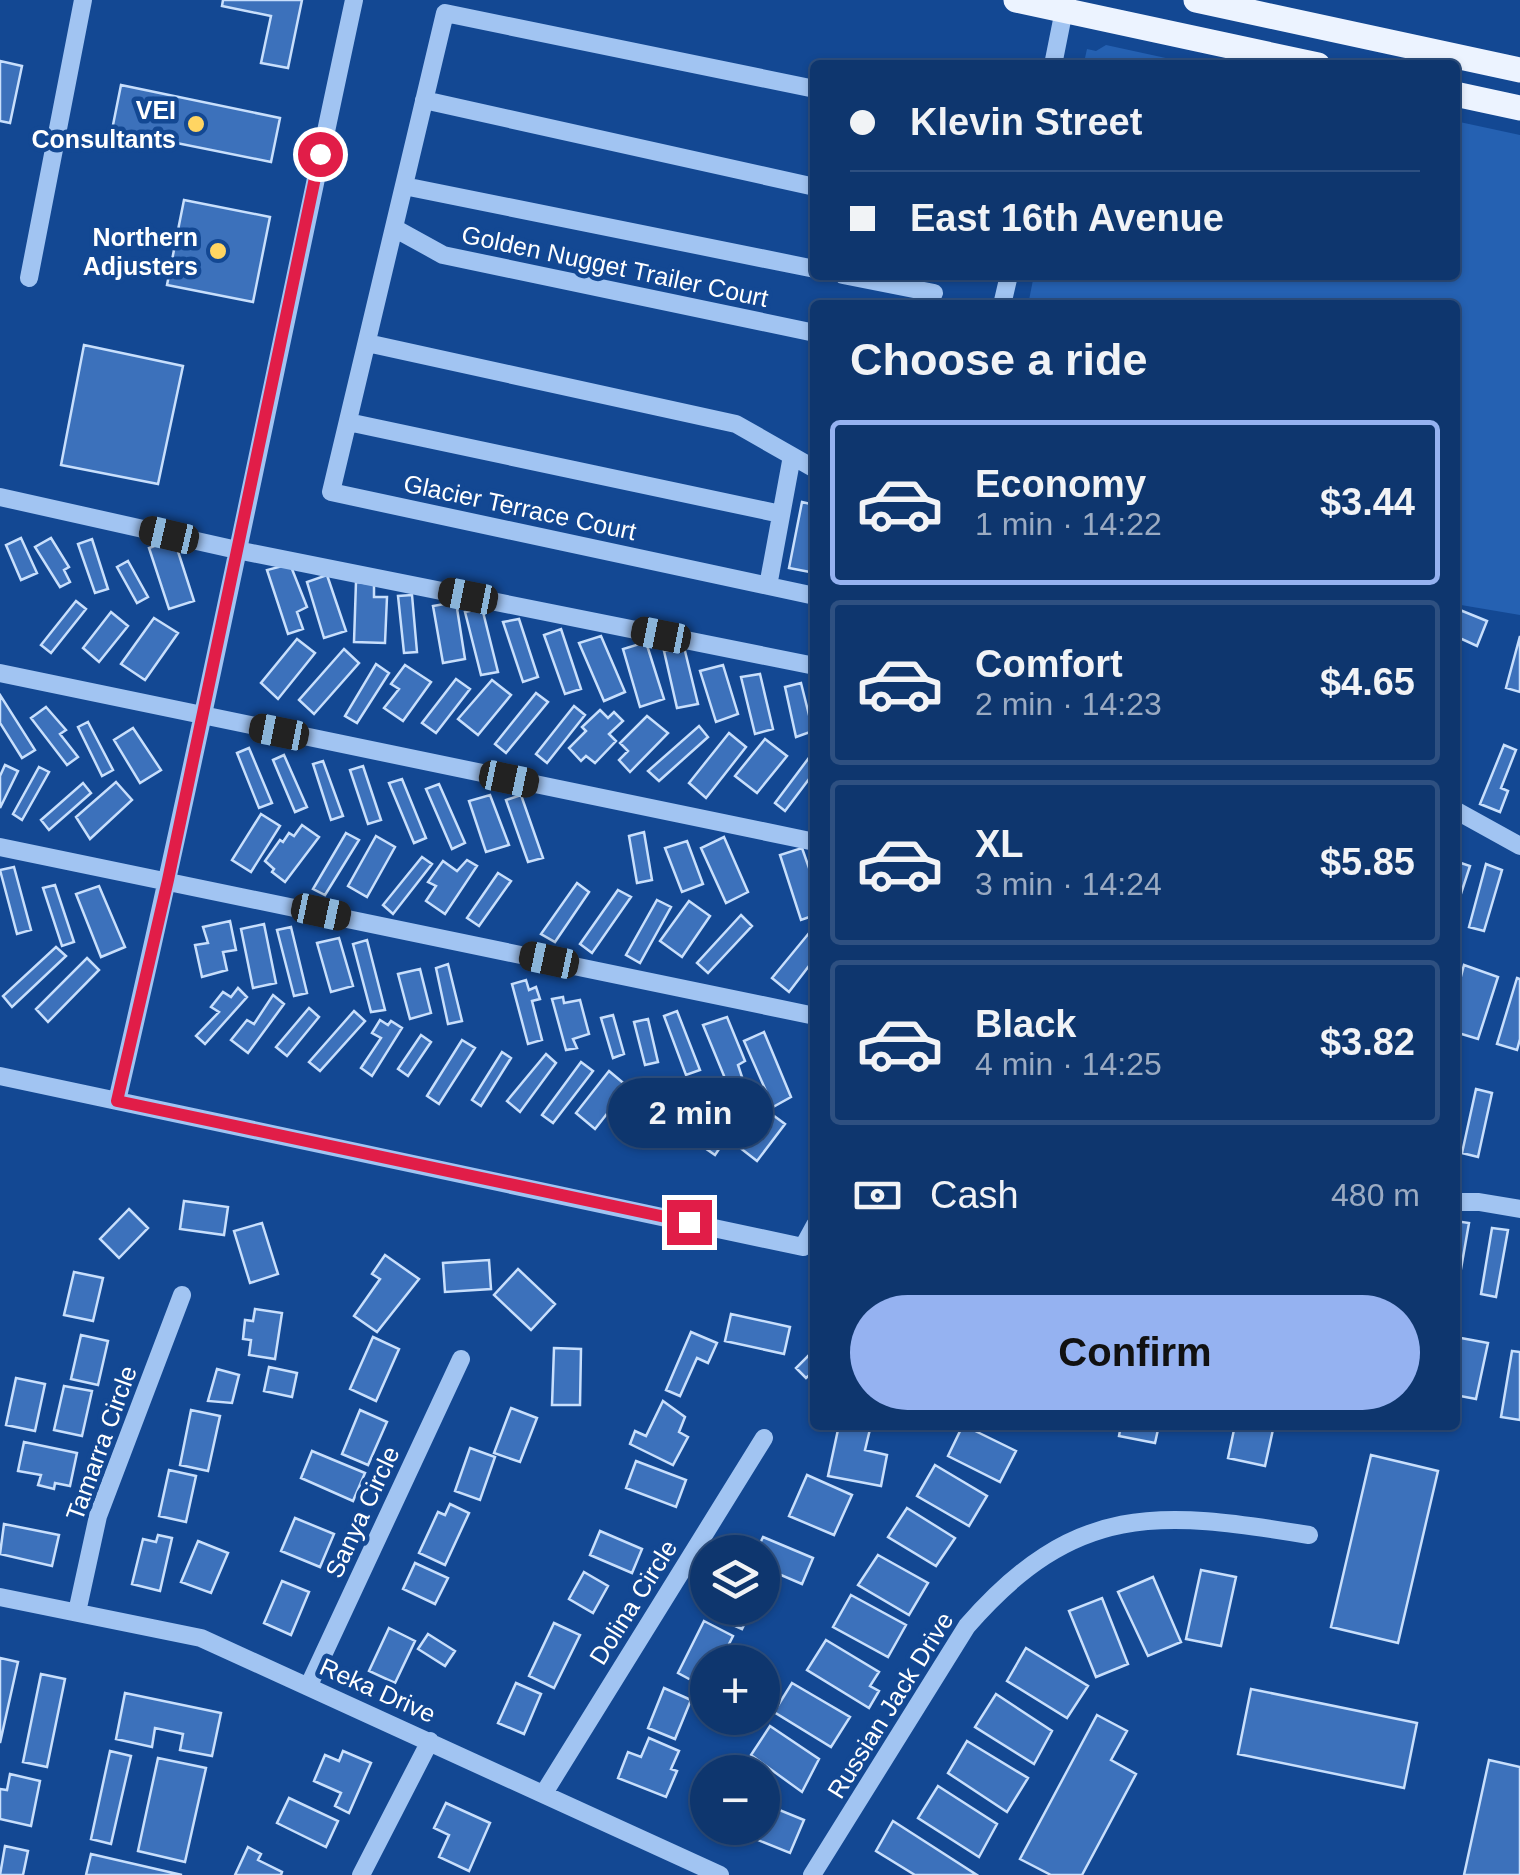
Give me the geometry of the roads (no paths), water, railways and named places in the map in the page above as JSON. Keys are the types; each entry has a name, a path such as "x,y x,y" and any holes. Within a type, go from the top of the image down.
{"main road":[{"path":"1016,0 1065,5 1297,60"},
{"path":"1196,0 1520,70"},
{"path":"1460,95 1520,108"}],"street":[{"path":"29,278 83,0"},
{"path":"117,1101 168,880 354,0"},
{"path":"1053,60 1065,5"},
{"path":"394,228 445,13 810,88"},
{"path":"424,100 810,186"},
{"name":"Golden Nugget Trailer Court","path":"404,186 810,268"},
{"name":"Golden Nugget Trailer Court","path":"394,228 443,255 810,332"},
{"name":"Glacier Terrace Court","path":"394,228 332,492 810,595"},
{"path":"872,280 935,291"},
{"path":"367,343 736,424 810,466"},
{"name":"Glacier Terrace Court","path":"348,422 782,514"},
{"path":"768,586 792,456"},
{"path":"0,498 236,550 810,665"},
{"path":"0,674 810,841"},
{"path":"1460,813 1520,846"},
{"path":"0,847 810,1015"},
{"path":"0,1076 803,1246 810,1234"},
{"path":"1460,1202 1520,1209"},
{"name":"Tamarra Circle","path":"76,1612 98,1516 182,1295"},
{"name":"Sanya Circle","path":"308,1685 461,1359"},
{"name":"Dolina Circle","path":"544,1793 764,1438"},
{"name":"Russian Jack Drive","path":"812,1875 966,1626 1025,1568 1091,1531 1148,1520 1225,1521 1309,1535"},
{"name":"Reka Drive","path":"0,1597 201,1638 720,1875"},
{"path":"361,1875 430,1741"}],"place":[{"name":"VEI Consultants","path":"196,124"},
{"name":"Northern Adjusters","path":"218,251"}]}
